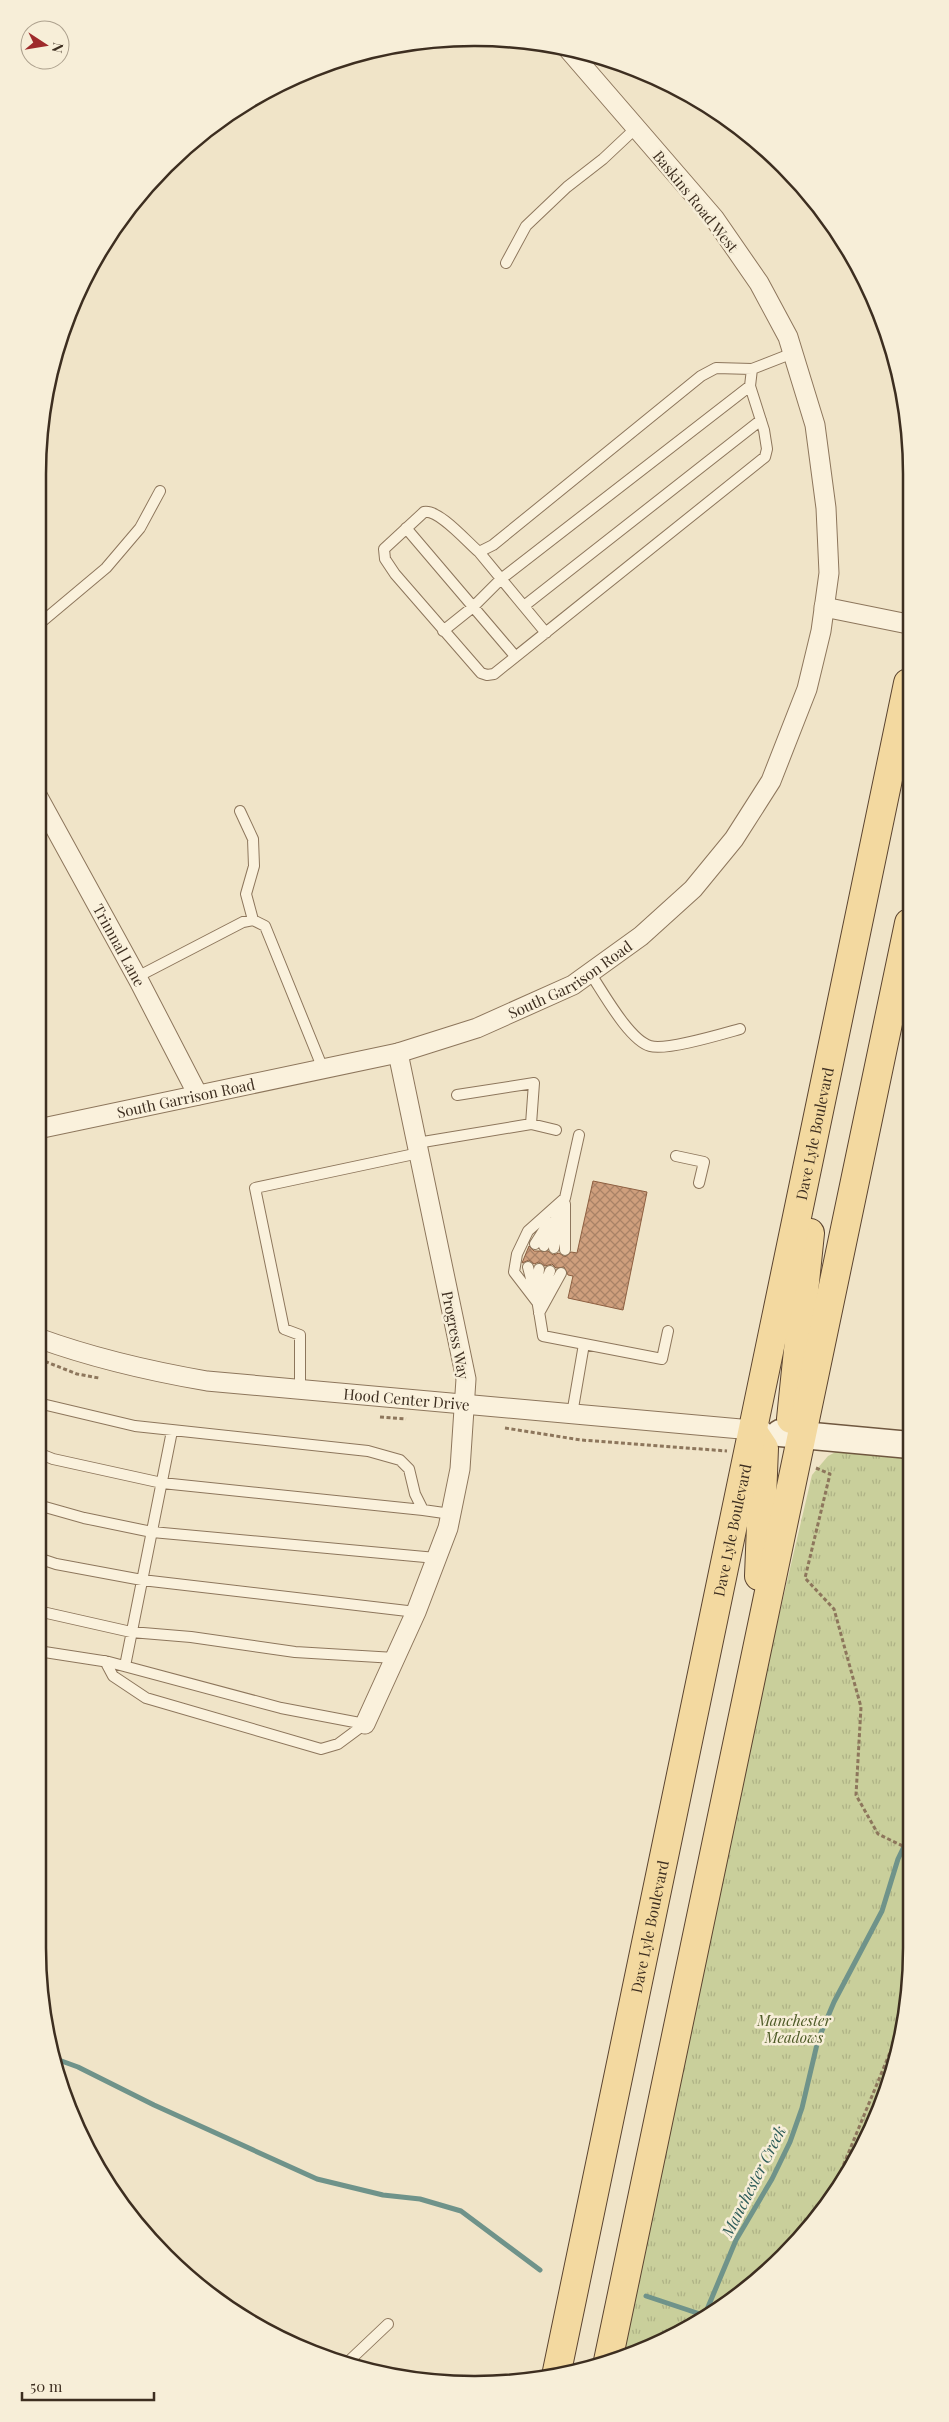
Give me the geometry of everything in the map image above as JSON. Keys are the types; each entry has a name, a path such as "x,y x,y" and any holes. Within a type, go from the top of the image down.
{"main road":[{"name":"Dave Lyle Boulevard","path":"558,2368 903,708"},
{"path":"610,2354 796,1463 791,1434 903,948"},
{"path":"791,1434 796,1430 791,1421 791,1411 826,1080"},
{"path":"752,1430 764,1448 754,1665"}],"street":[{"name":"Baskins Road West","path":"576,59 714,218 759,283 788,337 815,425 826,508 829,573 824,607"},
{"path":"824,607 903,623"},
{"name":"South Garrison Road","path":"46,1127 398,1053 477,1028 573,985 641,936 693,889 734,839 771,781 796,719 807,689 821,631 824,607"},
{"name":"Trimnal Lane","path":"46,812 137,977 198,1095"},
{"name":"Progress Way","path":"364,1724 416,1612 451,1514 460,1469 466,1380 398,1053"},
{"name":"Hood Center Drive","path":"46,1341 85,1355 146,1371 207,1381 791,1434"},
{"path":"791,1434 903,1444"}],"lane":[{"path":"506,263 526,226 567,187 603,159 636,128"},
{"path":"479,552 493,544 701,376 716,368 752,369 793,353"},
{"path":"546,633 479,552 440,516 429,511 424,512 384,549 385,559 395,574 443,631 481,673 487,675 494,674 515,656 546,633 765,457 767,449 761,420 750,386 752,369"},
{"path":"443,631 473,607 501,579 750,386"},
{"path":"524,606 761,420"},
{"path":"46,617 106,568 140,528 160,491"},
{"path":"406,528 515,656"},
{"path":"240,811 253,840 254,866 246,894 253,920"},
{"path":"137,977 244,922 253,920 265,926 324,1069"},
{"path":"590,973 634,1036 651,1046 687,1043 740,1029"},
{"path":"457,1095 534,1083 530,1124"},
{"path":"300,1390 300,1335 284,1329 255,1188 418,1148 530,1124 556,1130"},
{"path":"565,1198 549,1247 565,1198 579,1135"},
{"path":"676,1156 704,1162 699,1183"},
{"path":"539,1308 514,1272 518,1254 528,1230 565,1198"},
{"path":"528,1266 539,1308"},
{"path":"539,1269 536,1293 543,1336 662,1360 668,1330"},
{"path":"539,1308 550,1271"},
{"path":"539,1308 561,1273"},
{"path":"572,1414 584,1344"},
{"path":"46,1405 135,1426 368,1451 400,1460 409,1469 415,1494 423,1510"},
{"path":"125,1666 172,1431"},
{"path":"46,1456 162,1483 451,1514"},
{"path":"46,1506 84,1518 152,1532 436,1558"},
{"path":"46,1561 142,1580 416,1612"},
{"path":"46,1613 132,1632 191,1637 295,1652 394,1658"},
{"path":"46,1653 105,1661 281,1708 364,1724"},
{"path":"105,1661 113,1676 146,1698 321,1749 338,1744 364,1724"},
{"path":"353,2358 388,2324"}],"path":[{"path":"796,1463 830,1474 805,1578 834,1609 861,1706 856,1795 878,1834 903,1846"},
{"path":"844,2164 888,2056"}],"green space":[{"name":"Manchester Meadows","path":"851,1444 903,1448 903,1948 902,1976 895,2031 880,2085 859,2137 831,2185 796,2230 757,2269 712,2304 664,2332 620,2350 719,1871 812,1475 828,1456"}],"building":[{"path":"593,1181 647,1192 623,1310 568,1298 573,1276 568,1275 564,1267 556,1268 552,1264 545,1266 539,1262 534,1264 529,1260 522,1263 529,1246 534,1251 548,1251 553,1255 559,1253 565,1257 571,1252 577,1253"}],"waterway":[{"name":"Manchester Creek","path":"708,2306 736,2240 772,2179 790,2142 802,2108 818,2040 834,2002 882,1911 903,1849"},
{"path":"62,2061 317,2179 383,2195 420,2199 461,2211 540,2270"},
{"path":"646,2296 697,2313"}]}
